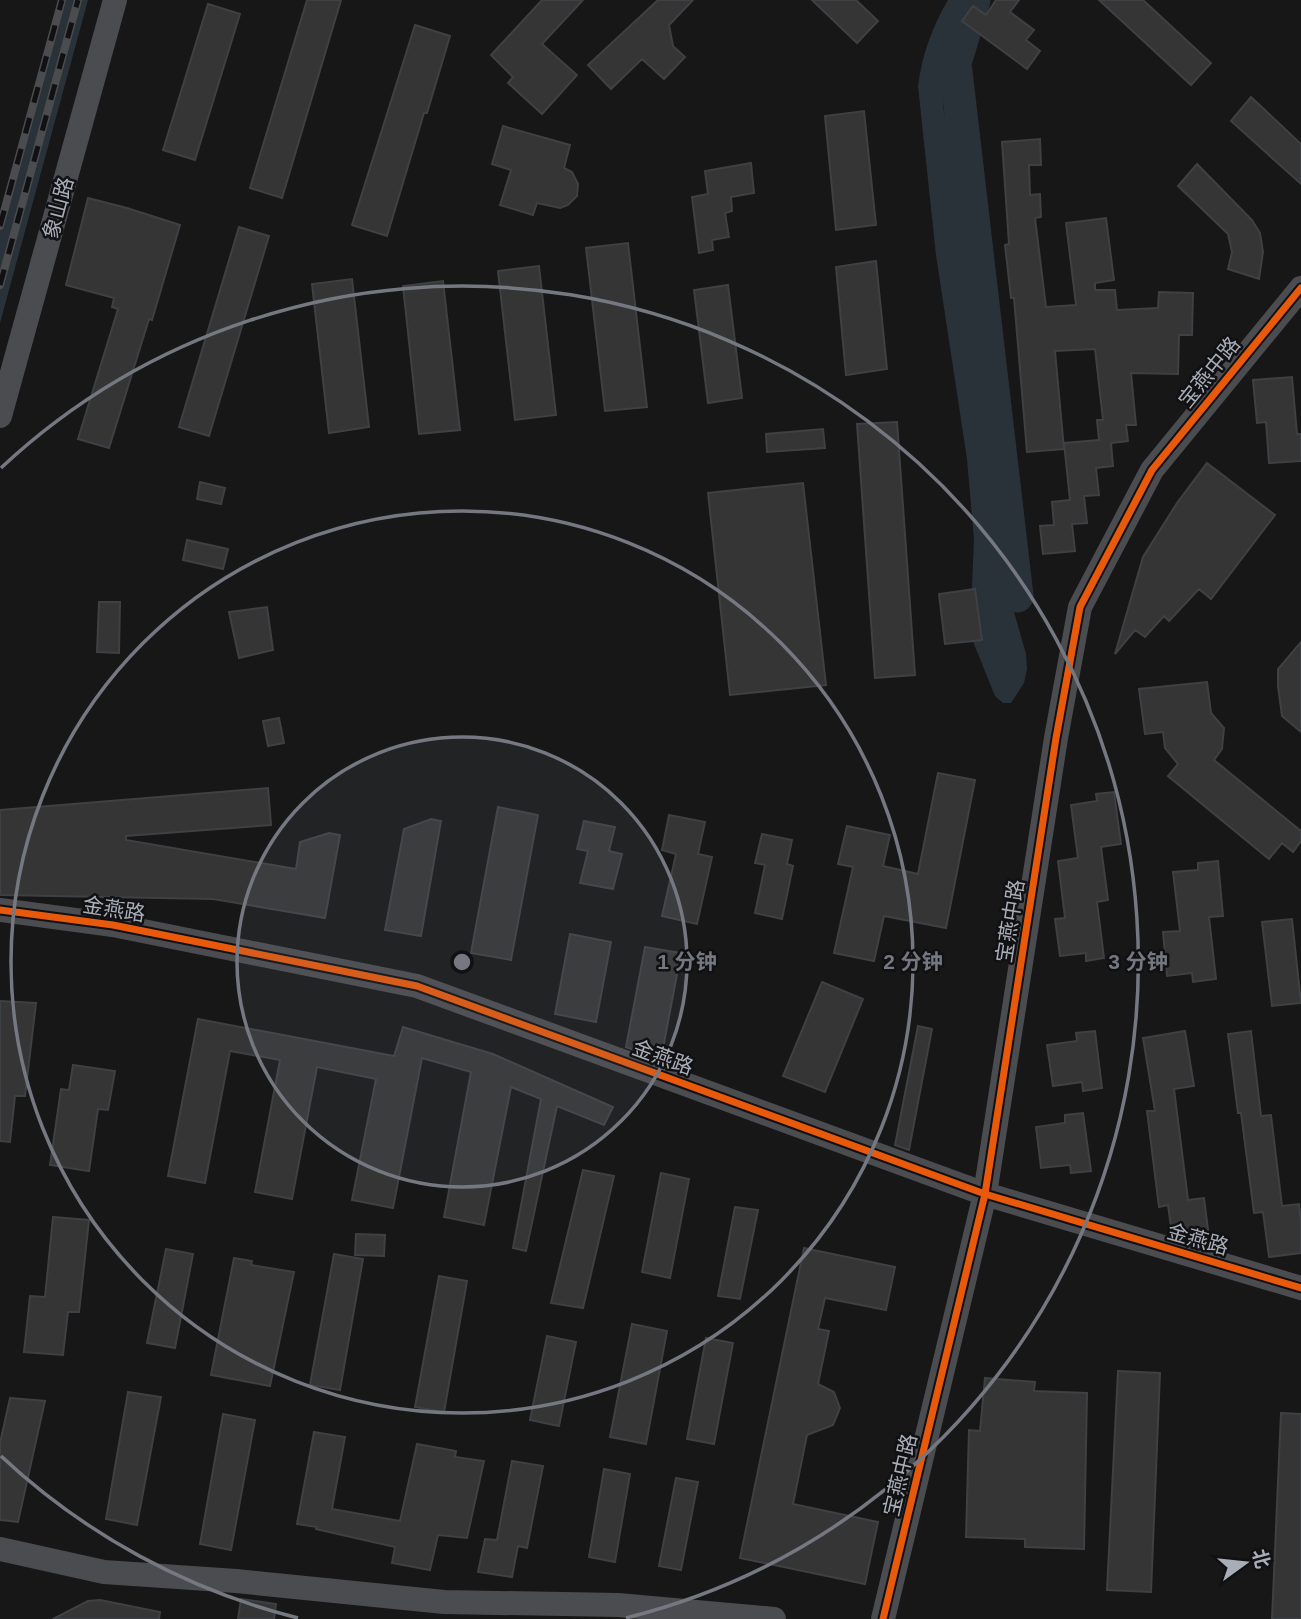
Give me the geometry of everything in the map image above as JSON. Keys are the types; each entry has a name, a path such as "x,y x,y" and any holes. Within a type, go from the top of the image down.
{"street":[{"name":"象山路","path":"0,416 115,0"},
{"name":"宝燕中路","path":"883,1619 985,1194 1056,738 1080,607 1152,470 1301,288"},
{"name":"金燕路","path":"0,910 113,925 417,986 985,1194 1301,1288"},
{"path":"0,1549 104,1572 236,1581 444,1602 618,1605 774,1619"}],"shaded area":[{"path":"59,0 88,0 0,323 0,220"},
{"path":"948,0 978,0 953,40 947,55 942,80 943,106 969,252 1012,605 1026,654 1024,683 1011,703 1003,703 995,696 970,634 974,539 967,459 936,255 918,86 928,41"}],"building":[{"path":"307,0 341,0 282,198 250,188"},
{"path":"542,0 583,0 542,44 577,75 542,114 508,83 513,77 491,55"},
{"path":"658,0 693,0 669,25 673,46 685,57 664,79 642,59 611,89 588,65"},
{"path":"812,0 856,0 878,21 857,43"},
{"path":"996,0 1019,0 1010,12 1034,30 1026,40 1040,51 1027,69 962,21 973,6 986,15"},
{"path":"1099,0 1143,0 1211,63 1191,85"},
{"path":"208,4 240,14 195,160 163,150"},
{"path":"415,25 450,36 387,236 352,225"},
{"path":"1251,97 1301,144 1301,184 1231,121"},
{"path":"864,111 876,225 836,230 825,116"},
{"path":"503,126 570,145 564,168 572,172 578,184 577,196 568,205 560,208 537,203 533,215 500,205 511,170 492,164"},
{"path":"1040,139 1041,165 1029,165 1030,195 1040,194 1041,217 1035,218 1046,307 1076,305 1066,223 1106,218 1114,280 1095,283 1095,290 1115,290 1117,310 1158,308 1159,292 1193,293 1192,335 1179,335 1178,374 1131,373 1136,425 1126,425 1128,441 1111,443 1113,466 1096,468 1099,495 1084,496 1087,523 1072,524 1075,551 1043,554 1040,526 1054,525 1052,502 1070,500 1064,443 1099,440 1097,420 1103,420 1095,349 1055,351 1064,449 1027,452 1014,298 1011,298 1005,245 1009,244 1002,142"},
{"path":"751,163 754,193 731,197 732,211 725,213 729,237 712,240 713,250 699,253 692,197 708,194 705,171"},
{"path":"1197,164 1252,220 1260,233 1263,252 1259,279 1228,269 1232,252 1228,234 1178,186"},
{"path":"88,198 180,225 152,320 149,319 109,448 78,439 118,309 112,307 114,298 66,285"},
{"path":"239,227 269,236 209,436 179,427"},
{"path":"628,243 647,407 605,411 586,248"},
{"path":"876,261 887,369 846,375 836,267"},
{"path":"539,266 556,415 515,420 498,271"},
{"path":"352,279 369,427 329,433 312,284"},
{"path":"443,281 460,430 419,434 403,286"},
{"path":"728,285 742,398 708,403 694,290"},
{"path":"1292,377 1297,434 1301,434 1301,461 1269,463 1266,422 1257,423 1253,380"},
{"path":"897,422 915,675 875,678 857,424"},
{"path":"823,429 825,448 767,452 766,434"},
{"path":"1207,463 1275,515 1211,599 1199,589 1169,621 1164,616 1145,637 1135,630 1115,654 1143,557 1177,503"},
{"path":"200,482 225,488 221,504 197,499"},
{"path":"803,483 826,685 730,695 708,493"},
{"path":"187,540 228,549 223,569 183,560"},
{"path":"975,589 982,640 945,644 939,594"},
{"path":"99,602 120,602 119,653 97,652"},
{"path":"267,607 273,650 239,658 229,612"},
{"path":"1301,642 1301,732 1282,716 1278,669"},
{"path":"1207,682 1211,713 1224,728 1222,749 1214,760 1301,831 1301,841 1293,852 1282,843 1269,859 1168,776 1178,764 1165,748 1163,732 1145,734 1139,689"},
{"path":"279,718 284,743 268,746 263,721"},
{"path":"938,773 975,780 946,928 884,916 874,961 834,953 853,867 838,864 847,826 890,835 883,866 918,874"},
{"path":"268,788 271,825 126,836 126,840 296,869 300,842 329,833 340,835 325,918 213,899 0,895 0,810"},
{"path":"1114,792 1121,844 1101,847 1108,900 1097,902 1104,958 1086,961 1086,953 1060,956 1055,919 1065,918 1058,861 1078,858 1071,805 1097,801 1096,794"},
{"path":"498,807 538,815 511,960 471,953"},
{"path":"669,815 705,822 698,854 712,857 697,924 662,916 676,854 662,850"},
{"path":"431,819 441,821 421,936 385,930 404,829"},
{"path":"584,821 615,827 609,851 622,854 613,889 580,883 588,851 577,849"},
{"path":"762,834 792,840 787,864 793,866 782,919 755,913 765,865 755,863"},
{"path":"1218,861 1223,916 1209,917 1216,979 1193,982 1192,973 1167,976 1163,932 1180,931 1173,872 1198,870 1198,863"},
{"path":"1292,919 1301,1003 1272,1006 1262,922"},
{"path":"570,934 611,942 596,1022 555,1014"},
{"path":"645,947 681,953 661,1059 626,1047"},
{"path":"822,982 863,999 825,1092 783,1076"},
{"path":"0,1001 36,1003 25,1096 15,1096 10,1142 0,1141"},
{"path":"198,1019 394,1056 403,1027 493,1054 613,1107 604,1125 557,1106 526,1251 513,1248 541,1099 511,1087 484,1225 444,1217 471,1072 422,1058 393,1208 352,1200 376,1079 317,1067 292,1199 255,1192 280,1060 230,1051 205,1183 168,1176"},
{"path":"918,1026 932,1029 909,1150 895,1145"},
{"path":"1095,1031 1102,1088 1083,1091 1082,1082 1053,1086 1047,1045 1077,1041 1076,1033"},
{"path":"1185,1031 1194,1086 1174,1089 1188,1200 1204,1198 1210,1245 1172,1234 1168,1205 1159,1207 1147,1111 1155,1111 1143,1038"},
{"path":"1251,1031 1261,1116 1271,1115 1282,1206 1299,1204 1301,1253 1269,1257 1263,1212 1254,1213 1228,1034"},
{"path":"73,1065 115,1071 108,1110 98,1109 89,1171 50,1165 61,1089 69,1090"},
{"path":"1083,1113 1091,1171 1071,1173 1070,1165 1041,1168 1036,1127 1065,1123 1065,1115"},
{"path":"583,1170 614,1176 583,1308 551,1303"},
{"path":"661,1173 689,1179 670,1278 642,1272"},
{"path":"735,1207 758,1210 740,1299 718,1296"},
{"path":"53,1217 89,1220 79,1312 68,1312 63,1355 24,1352 30,1296 45,1297"},
{"path":"356,1234 385,1235 384,1256 355,1255"},
{"path":"804,1248 895,1267 886,1310 825,1298 818,1329 829,1331 818,1384 834,1392 840,1408 833,1425 807,1435 793,1504 878,1522 865,1584 740,1558"},
{"path":"166,1249 193,1254 175,1348 147,1343"},
{"path":"334,1254 363,1259 340,1390 310,1385"},
{"path":"234,1258 252,1261 251,1265 294,1272 270,1386 211,1375"},
{"path":"439,1276 467,1281 444,1412 415,1407"},
{"path":"632,1324 667,1331 646,1444 610,1437"},
{"path":"547,1336 576,1342 559,1426 530,1420"},
{"path":"706,1338 733,1343 714,1444 687,1439"},
{"path":"1118,1371 1160,1373 1151,1592 1107,1590"},
{"path":"985,1378 1035,1382 1034,1391 1087,1393 1084,1549 1025,1547 1025,1539 966,1537 969,1430 980,1431"},
{"path":"128,1392 161,1397 137,1525 106,1519"},
{"path":"10,1398 45,1401 18,1522 0,1520 0,1443"},
{"path":"1281,1413 1301,1414 1301,1619 1272,1619"},
{"path":"223,1414 255,1420 231,1550 200,1544"},
{"path":"314,1432 345,1437 332,1509 400,1521 417,1444 456,1451 455,1457 484,1461 467,1538 438,1535 430,1570 392,1563 395,1547 297,1524"},
{"path":"512,1461 543,1466 527,1548 518,1546 512,1577 478,1572 485,1539 497,1540"},
{"path":"604,1469 630,1474 615,1562 589,1557"},
{"path":"676,1478 698,1482 681,1570 659,1566"},
{"path":"241,1599 276,1604 274,1619 238,1619"},
{"path":"100,1600 160,1612 159,1619 53,1619 88,1601"}],"waterway":[{"path":"974,0 955,63 1017,596"}],"railway":[{"path":"0,226 62,0"},
{"path":"0,285 78,0"}],"cycle path":[{"path":"883,1619 985,1194 1056,738 1080,607 1152,470 1301,288"},
{"path":"0,910 113,925 417,986 985,1194 1301,1288"}]}
